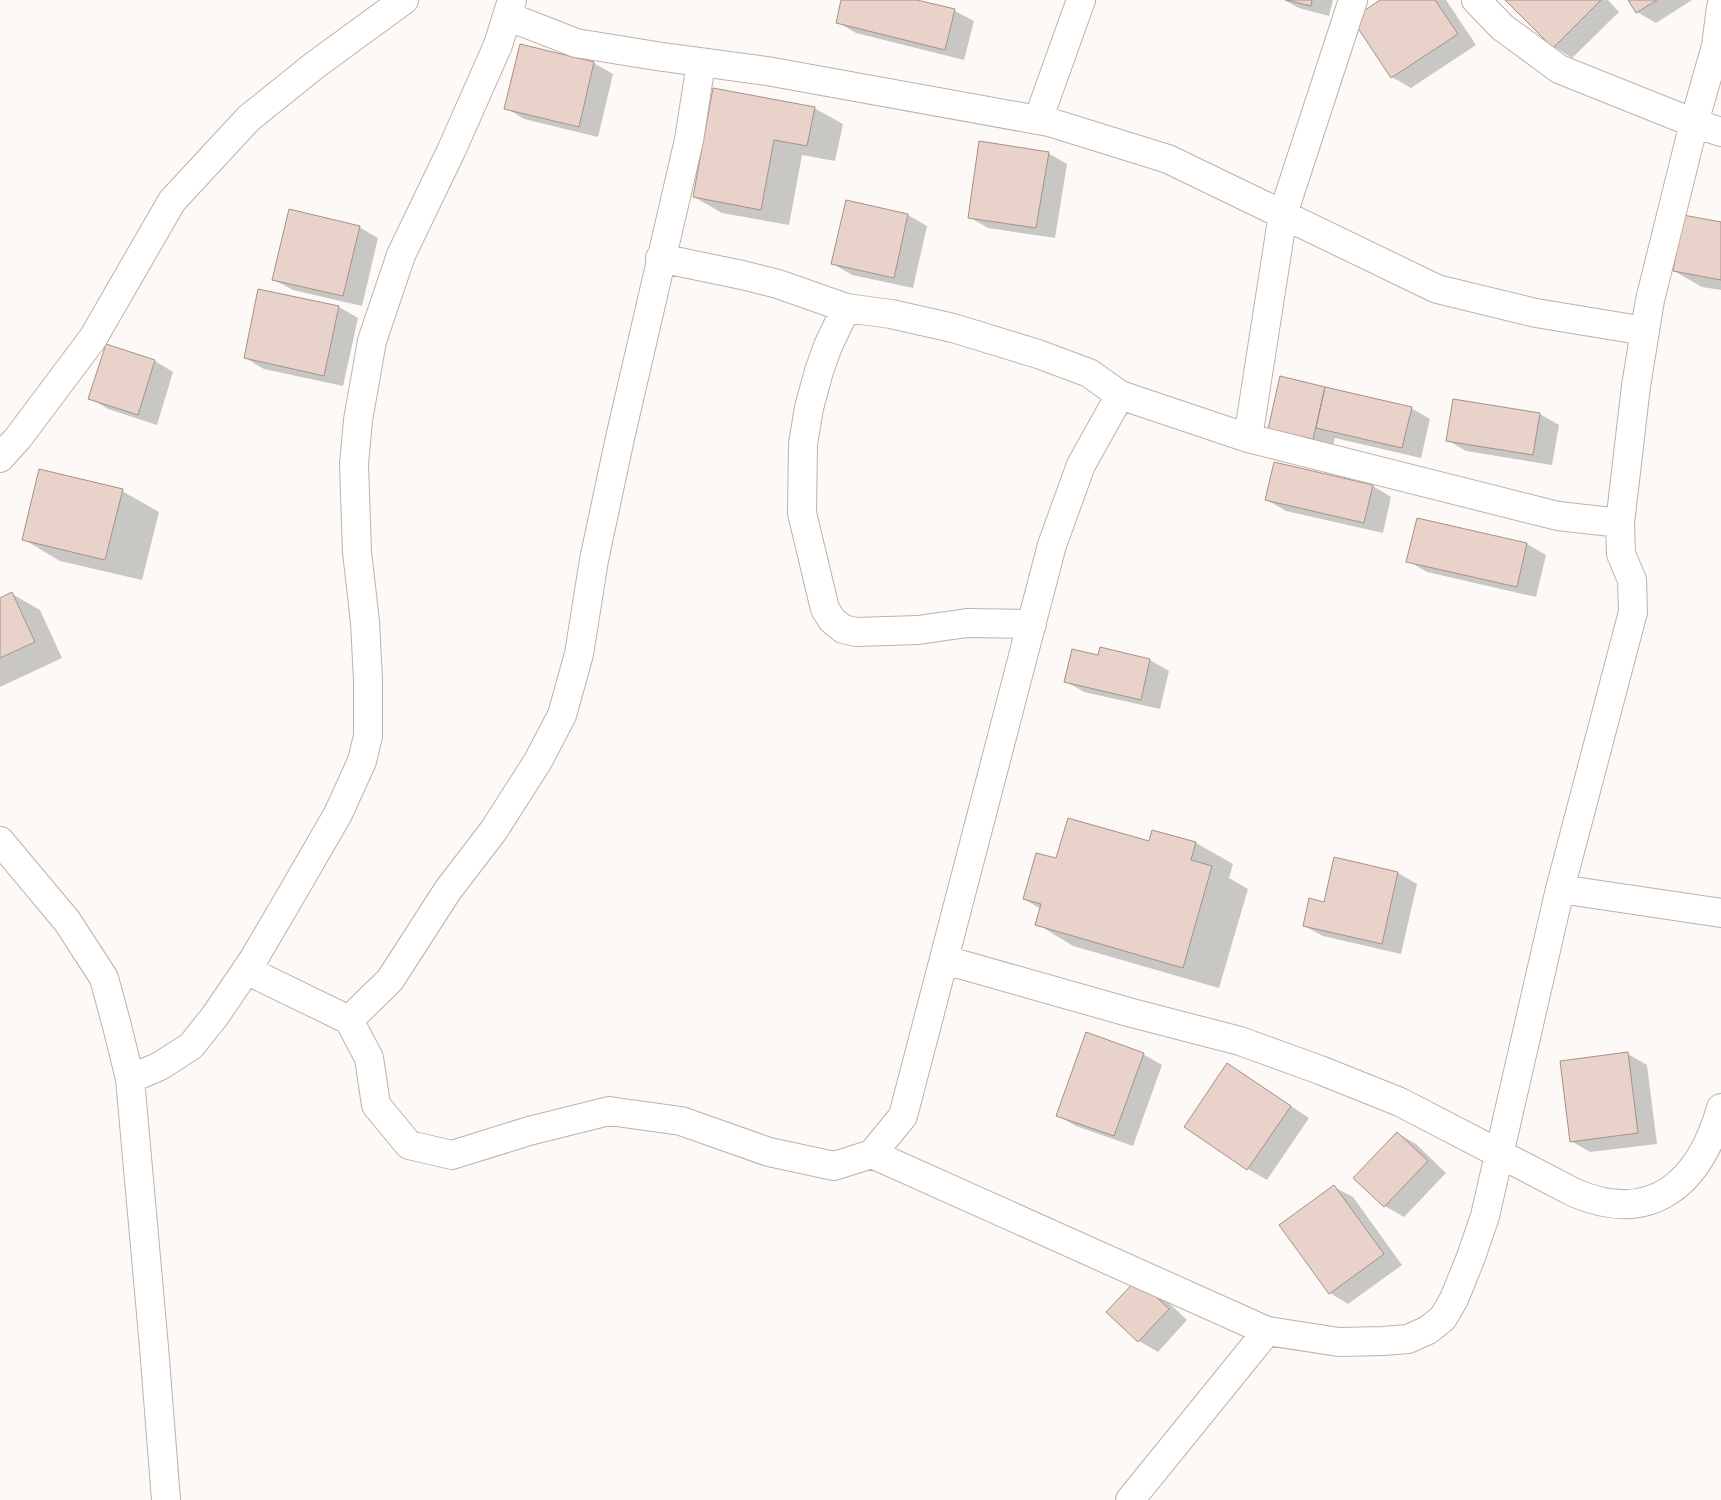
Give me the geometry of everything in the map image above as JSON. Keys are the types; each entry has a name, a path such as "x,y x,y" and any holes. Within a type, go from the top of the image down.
{"street":[{"path":"0,458 18,438 93,338 172,201 249,118 316,65 404,0"},
{"path":"1038,120 1081,0"},
{"path":"1248,438 1282,214 1353,0"},
{"path":"1476,0 1502,27 1559,69 1721,132"},
{"path":"872,1154 1267,1331 1339,1342 1383,1341 1408,1338 1428,1330 1443,1318 1471,1257 1484,1216 1560,889 1634,612 1632,580 1621,554 1620,523 1645,331 1650,300 1694,123 1716,46 1721,7"},
{"path":"130,1079 160,1066 191,1046 215,1016 246,970 338,814 362,761 368,736 368,680 365,622 356,552 354,464 358,420 372,341 401,255 498,44 510,8 576,43 701,63 767,71 1038,120 1168,159 1437,289 1536,313 1645,331"},
{"path":"349,1020 390,980 448,890 494,830 538,762 562,715 579,654 594,560 660,258 689,140 701,63"},
{"path":"660,258 778,284 846,308 891,314 953,328 1038,354 1088,373 1120,395 1248,438 1558,516 1620,523"},
{"path":"846,308 828,346 819,371 809,408 803,444 802,513 825,609 832,620 843,628 856,632 918,630 968,623 1032,624"},
{"path":"246,970 349,1020 368,1058 376,1104 409,1145 452,1155 528,1131 609,1111 680,1121 769,1152 834,1166 872,1154 903,1116 1052,545 1081,465 1120,395"},
{"path":"0,841 67,921 104,978 130,1079 166,1500"},
{"path":"1560,889 1721,912"},
{"path":"945,960 1132,1013 1240,1041 1320,1070 1400,1102 1575,1193 1594,1201 1614,1205 1636,1205 1654,1199 1674,1188 1689,1173 1704,1152 1716,1127 1721,1108"},
{"path":"1130,1500 1267,1331"}],"building":[{"path":"841,0 917,0 955,9 945,50 836,23"},
{"path":"1286,0 1312,0 1311,6"},
{"path":"1380,0 1435,0 1458,34 1391,78 1352,19"},
{"path":"1505,0 1601,0 1553,48"},
{"path":"1628,0 1657,0 1636,13"},
{"path":"520,44 594,62 579,127 504,109"},
{"path":"713,88 815,107 807,146 774,140 761,210 693,197"},
{"path":"979,141 1049,152 1036,228 968,218"},
{"path":"846,200 908,214 894,278 831,264"},
{"path":"289,209 360,226 343,296 272,280"},
{"path":"1683,215 1721,222 1721,280 1673,271"},
{"path":"258,289 339,306 324,376 244,358"},
{"path":"106,344 155,360 138,415 88,399"},
{"path":"1280,376 1325,387 1313,439 1268,429"},
{"path":"1325,387 1412,407 1402,448 1316,428"},
{"path":"1453,399 1540,413 1533,455 1446,441"},
{"path":"1274,462 1373,485 1364,523 1265,500"},
{"path":"39,469 123,489 105,560 22,540"},
{"path":"1417,518 1527,543 1517,587 1406,562"},
{"path":"12,592 35,642 0,658 0,598"},
{"path":"1100,647 1150,659 1141,700 1064,682 1072,649 1098,655"},
{"path":"1068,818 1149,841 1152,830 1196,842 1191,860 1212,866 1183,968 1035,925 1041,904 1023,899 1036,853 1056,858"},
{"path":"1334,857 1398,872 1382,944 1303,926 1309,898 1324,902"},
{"path":"1086,1032 1144,1053 1114,1136 1056,1116"},
{"path":"1628,1052 1638,1133 1570,1142 1560,1061"},
{"path":"1227,1063 1291,1106 1247,1170 1184,1127"},
{"path":"1397,1132 1428,1161 1384,1207 1353,1178"},
{"path":"1334,1185 1384,1254 1329,1294 1279,1225"},
{"path":"1137,1279 1169,1309 1138,1342 1106,1312"}]}
